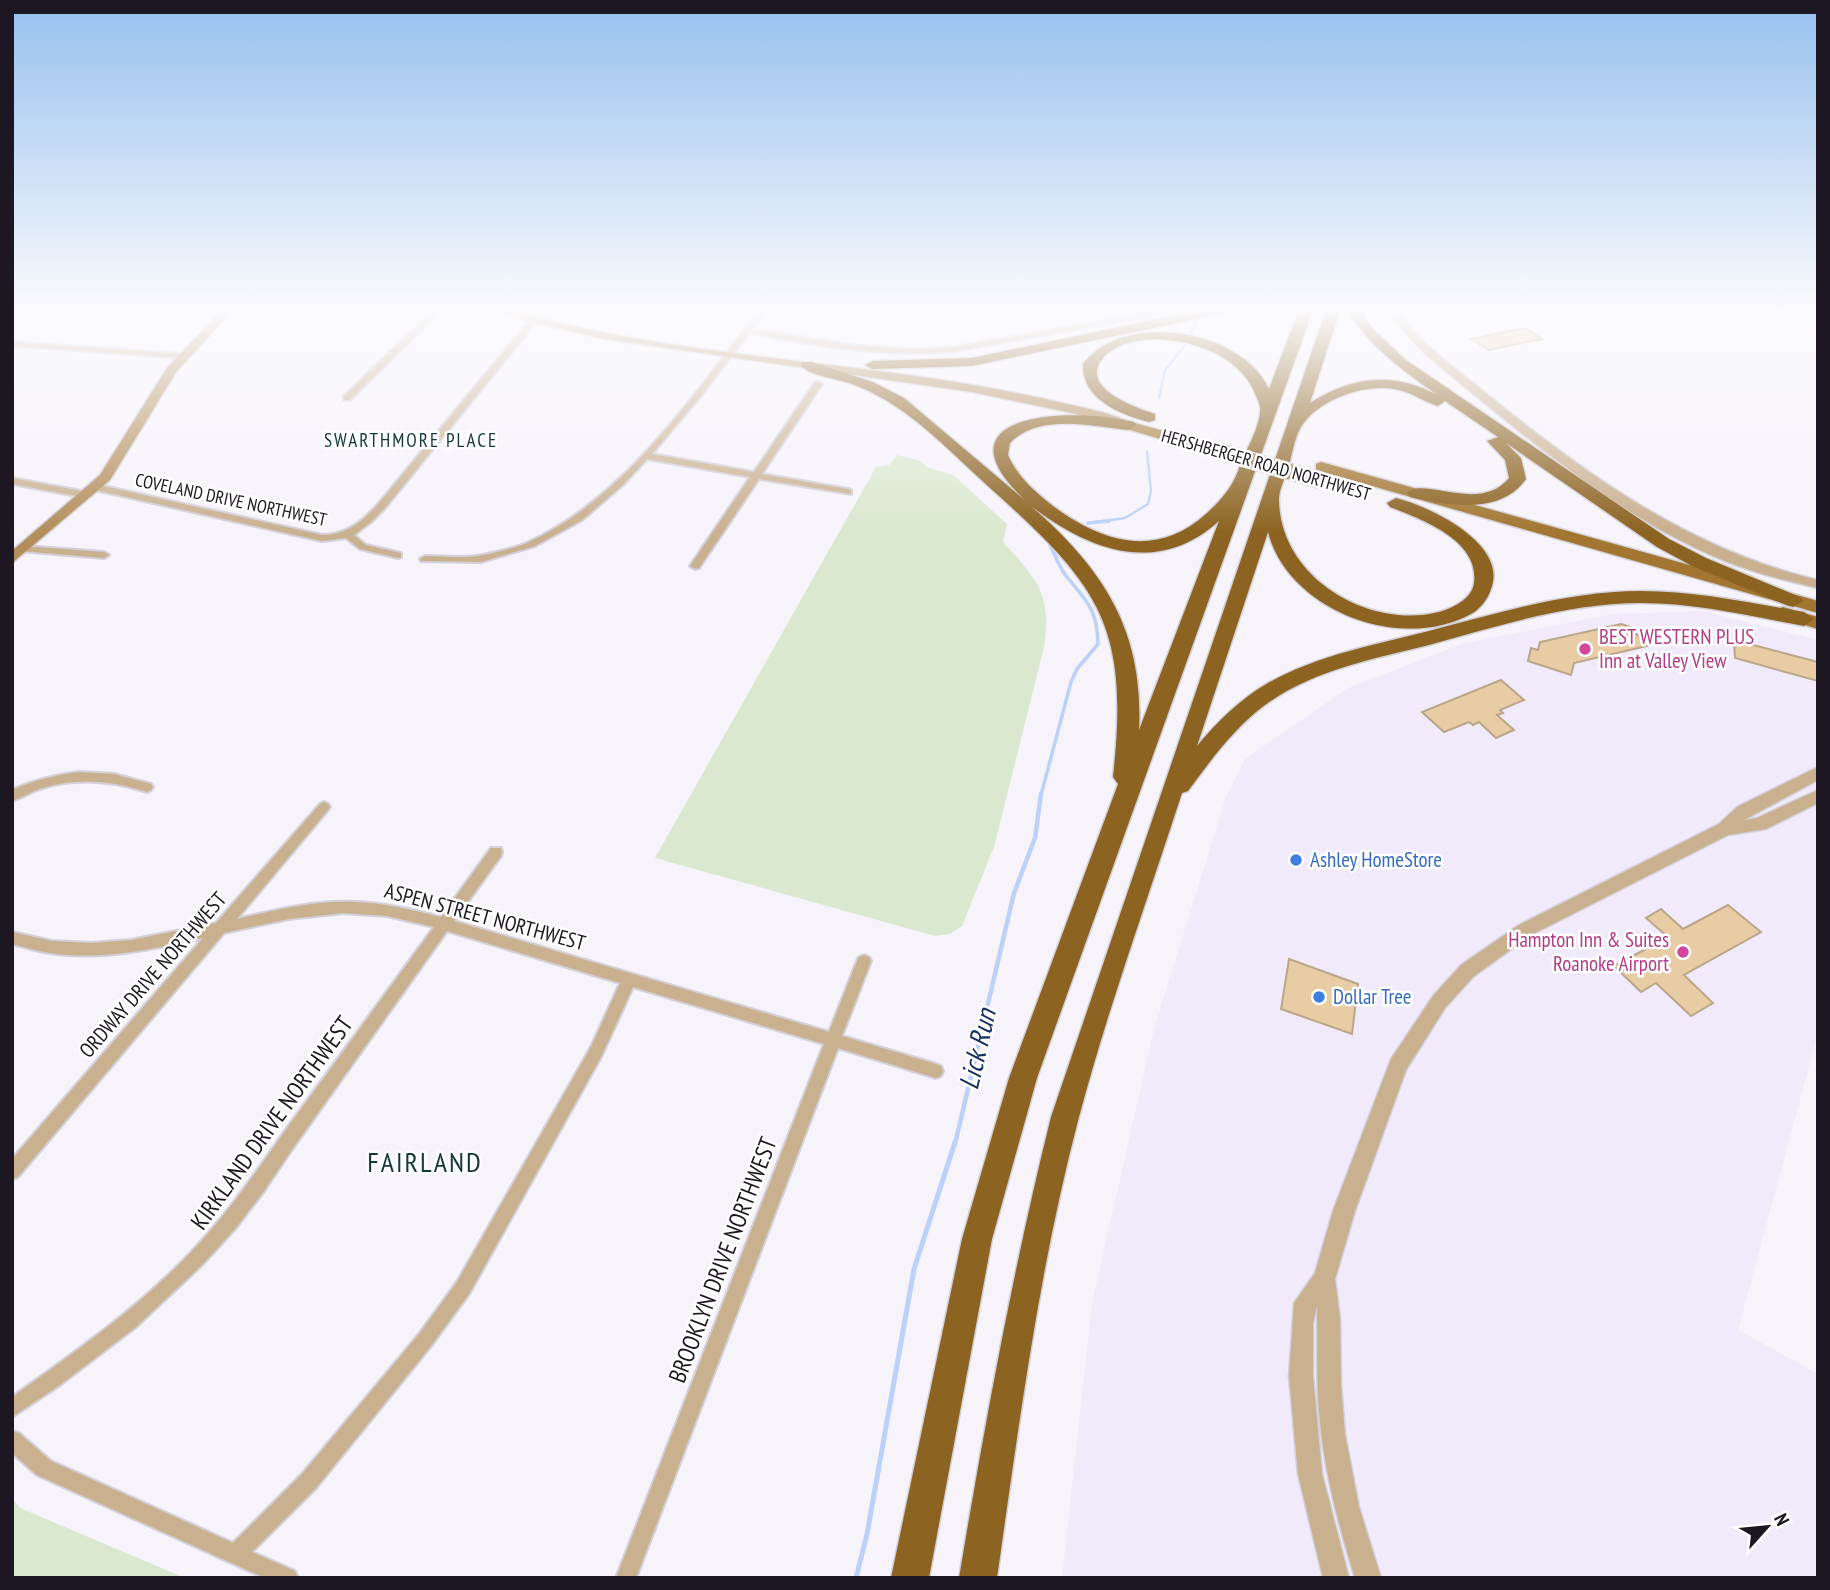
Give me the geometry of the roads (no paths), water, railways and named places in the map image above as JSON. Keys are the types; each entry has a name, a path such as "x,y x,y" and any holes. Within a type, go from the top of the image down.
{"highway":[{"path":"863,384 912,411 1050,531 1084,569 1114,622 1129,680 1122,807"},
{"path":"1093,384 1107,399 1149,417"},
{"path":"1258,384 1269,412"},
{"path":"910,1578 966,1289 996,1168 1032,1053 1279,384"},
{"path":"978,1578 1012,1362 1065,1117 1309,384"},
{"path":"1296,423 1319,402 1339,390 1365,384"},
{"path":"1381,384 1398,386 1433,398 1501,446 1513,458 1519,472 1515,484 1492,497 1470,499 1416,493"},
{"path":"1432,384 1643,531 1699,562 1793,601"},
{"path":"1128,425 1064,420 1027,425 1005,438 999,448 999,461 1015,481 1070,527 1090,537 1122,546 1153,546 1187,536 1207,522 1239,489"},
{"path":"1270,499 1288,562 1304,582 1328,598 1370,615 1398,620 1432,619 1464,609 1474,602 1484,586 1483,568 1478,556 1454,531 1396,503"},
{"path":"1168,801 1236,716 1292,679 1340,660 1568,604 1619,597 1692,600 1813,617"}],"main road":[{"path":"18,554 91,491 117,459 162,384"},
{"name":"HERSHBERGER ROAD NORTHWEST","path":"931,384 1020,398 1219,444 1322,474 1416,493 1793,601 1813,617"},
{"name":"HERSHBERGER ROAD NORTHWEST","path":"997,384 1149,417 1219,444"},
{"name":"HERSHBERGER ROAD NORTHWEST","path":"1322,474 1396,503 1813,617"}],"street":[{"path":"348,398 362,384"},
{"path":"348,535 367,522 389,497 481,384"},
{"path":"425,559 450,560 489,556 542,539 566,525 619,486 704,384"},
{"path":"695,566 818,384"},
{"path":"1469,384 1549,447 1636,506 1717,552 1784,577 1818,584"},
{"path":"646,456 848,492"},
{"name":"COVELAND DRIVE NORTHWEST","path":"12,481 91,491 322,538 348,535 363,547 398,555"},
{"path":"18,554 104,555"},
{"path":"1726,829 1742,811 1818,773"},
{"path":"12,796 57,781 96,775 122,778 147,787"},
{"path":"1336,1578 1310,1474 1301,1376 1305,1303 1324,1279 1342,1214 1398,1065 1439,1002 1467,971 1525,930 1726,829 1760,824 1818,796"},
{"name":"ORDWAY DRIVE NORTHWEST","path":"12,1171 324,807"},
{"name":"KIRKLAND DRIVE NORTHWEST","path":"12,1408 139,1314 204,1255 265,1177 287,1142 496,852"},
{"name":"ASPEN STREET NORTHWEST","path":"12,938 42,945 122,948 300,911 370,907 444,924 936,1071"},
{"name":"BROOKLYN DRIVE NORTHWEST","path":"626,1578 864,961"},
{"path":"236,1554 309,1480 425,1340 463,1288 596,1052 629,979"},
{"path":"1324,1279 1331,1311 1329,1384 1333,1433 1352,1531 1368,1578"},
{"path":"12,1440 44,1468 288,1578"}],"waterway":[{"name":"Lick Run","path":"1159,398 1162,384"},
{"name":"Lick Run","path":"1109,521 1088,523 1125,518 1148,504 1151,491 1147,451"},
{"name":"Lick Run","path":"1041,795 1071,682 1077,669 1098,644 1096,622 1090,607 1064,573 1049,543"},
{"name":"Lick Run","path":"955,1144 1014,893 1035,838 1041,794"},
{"name":"Lick Run","path":"856,1578 867,1534 914,1269 955,1142"}],"place":[{"name":"BEST WESTERN PLUS Inn at Valley View","path":"1585,649"},
{"name":"Ashley HomeStore","path":"1296,860"},
{"name":"Hampton Inn & Suites Roanoke Airport","path":"1683,952"},
{"name":"Dollar Tree","path":"1319,997"}],"district":[{"name":"SWARTHMORE PLACE","path":"411,440"},
{"name":"FAIRLAND","path":"425,1162"}]}
